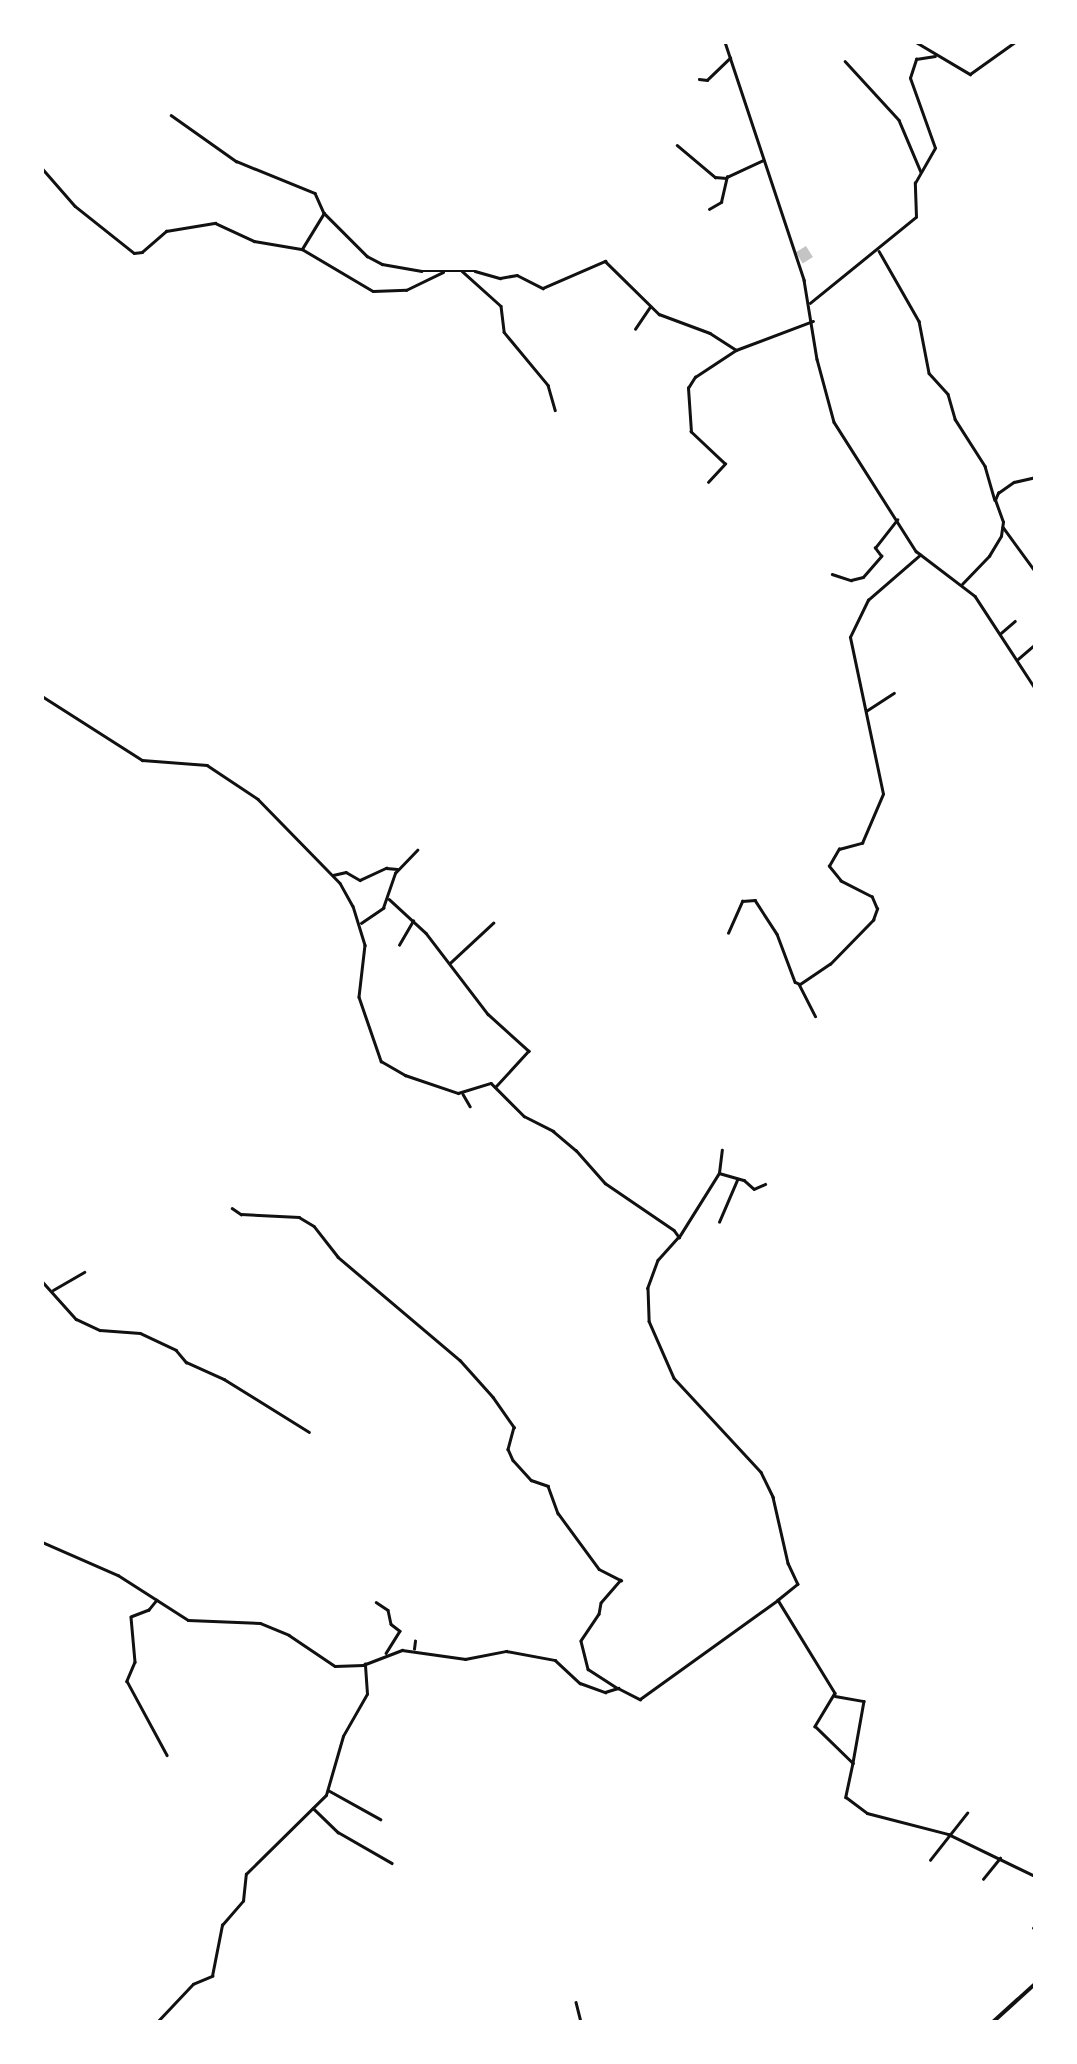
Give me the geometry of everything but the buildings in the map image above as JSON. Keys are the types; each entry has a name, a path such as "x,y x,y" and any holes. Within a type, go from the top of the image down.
{"main road":[{"path":"993,2022 1035,1984"}],"street":[{"path":"725,42 810,303 817,359 834,422 920,555 962,584 1001,633 1035,688"},
{"path":"916,42 935,56 976,74 1015,42"},
{"path":"810,303 916,217 913,193 935,148 910,78 916,59 935,56"},
{"path":"699,79 707,80 730,58"},
{"path":"845,61 899,120 921,173"},
{"path":"171,115 236,161 311,190 324,213 375,261 396,268 462,271 500,278 521,276 543,288 605,261 650,307 669,320 710,333 736,350"},
{"path":"677,145 715,177 726,178 763,160"},
{"path":"42,168 75,206 130,251 142,252 166,231 215,223 254,241 302,249 360,284 389,293 446,271"},
{"path":"709,209 721,202 726,178"},
{"path":"302,249 324,213"},
{"path":"878,250 919,321 929,373 948,394 955,419 985,466 1003,527 1035,571"},
{"path":"462,271 501,306 504,332 547,383 555,410"},
{"path":"635,329 650,307"},
{"path":"708,482 725,464 691,432 688,388 695,377 736,350 813,321"},
{"path":"995,500 1007,485 1035,477"},
{"path":"832,574 851,580 863,577 881,556 875,548 897,520"},
{"path":"962,584 989,556 1003,527"},
{"path":"799,984 830,964 877,911 869,894 841,881 829,866 839,849 862,843 882,797 851,632 868,600 920,555"},
{"path":"1001,633 1015,621"},
{"path":"1018,659 1035,643"},
{"path":"866,711 894,693"},
{"path":"42,696 149,763 198,762 237,782 333,875 361,923 365,945 359,997 381,1061 405,1075 463,1093 486,1082 496,1087 524,1116 576,1150 605,1183 662,1220 679,1237"},
{"path":"361,923 389,899 397,869 418,850"},
{"path":"333,875 346,872 359,880 386,868 397,869"},
{"path":"389,899 414,920 488,1014 529,1051 496,1087"},
{"path":"727,933 742,901 755,900 777,934 815,1016"},
{"path":"399,945 414,920"},
{"path":"450,963 492,923"},
{"path":"463,1093 470,1106"},
{"path":"42,1542 118,1575 197,1623 247,1620 275,1629 332,1665 365,1664 386,1653 414,1649 466,1659 506,1651 553,1659 572,1679 644,1698 798,1584 788,1563 771,1492 756,1466 674,1378 646,1313 645,1299 656,1265 679,1237 719,1173 722,1150"},
{"path":"719,1173 744,1180 755,1189 765,1184"},
{"path":"719,1222 737,1180"},
{"path":"232,1208 240,1214 289,1215 314,1226 338,1257 460,1360 493,1397 514,1427 508,1449 513,1460 534,1482 548,1486 558,1513 585,1544 592,1561 602,1572 621,1580 601,1603 581,1645 588,1669 615,1689"},
{"path":"53,1290 83,1272"},
{"path":"42,1281 53,1290 76,1319 100,1330 140,1333 176,1350 186,1362 224,1379 309,1432"},
{"path":"157,1600 149,1610 131,1617 135,1662 127,1681 167,1755"},
{"path":"778,1600 835,1696 864,1701 845,1796 854,1805 894,1822 948,1834 1035,1876"},
{"path":"376,1602 388,1610 391,1625 400,1631 386,1653"},
{"path":"414,1649 415,1641"},
{"path":"157,2022 193,1984 212,1976 218,1965 222,1925 243,1901 246,1874 328,1790 343,1735 367,1694 365,1664"},
{"path":"835,1696 815,1726 853,1763"},
{"path":"328,1790 380,1819"},
{"path":"313,1808 338,1832 392,1863"},
{"path":"930,1860 967,1813"},
{"path":"985,1877 1000,1858"},
{"path":"576,2002 581,2022"}]}
